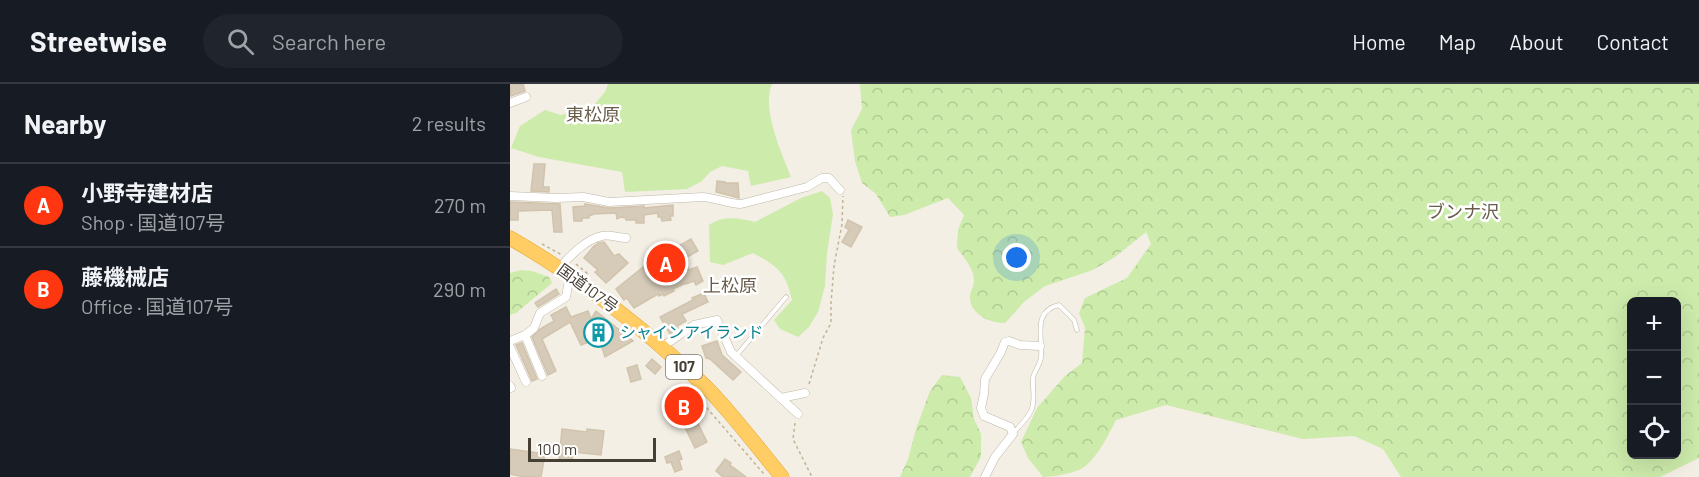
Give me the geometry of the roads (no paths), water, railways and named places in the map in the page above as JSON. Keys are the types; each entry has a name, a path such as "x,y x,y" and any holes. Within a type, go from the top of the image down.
{"highway":[{"name":"国道107号","path":"510,238 565,271 619,310 662,347 708,389 782,477"}],"street":[{"path":"510,103 526,97"},
{"path":"510,196 583,197 609,202 703,197 741,204 807,187 822,178 829,178 840,190"},
{"path":"510,341 525,335 534,328 540,313 566,297 565,271 571,254 602,235 626,238"},
{"path":"662,347 694,326 717,320 731,352 798,414"},
{"path":"525,335 542,376"},
{"path":"985,477 995,457 1013,434 1010,427 984,416 981,408 984,378 1005,342 1040,346"},
{"path":"510,347 526,382"},
{"path":"781,398 805,393"}],"lane":[{"path":"735,356 786,297"},
{"path":"1013,434 1030,411 1033,403 1033,377 1041,357 1041,324 1045,314 1052,307 1059,305 1074,320 1077,330"}],"place":[{"name":"小野寺建材店","path":"666,263"},
{"name":"シャインアイランド","path":"599,332"},
{"name":"藤機械店","path":"684,406"}],"district":[{"name":"東松原","path":"593,115"},
{"name":"ブンナ沢","path":"1463,212"},
{"name":"上松原","path":"730,286"}]}
